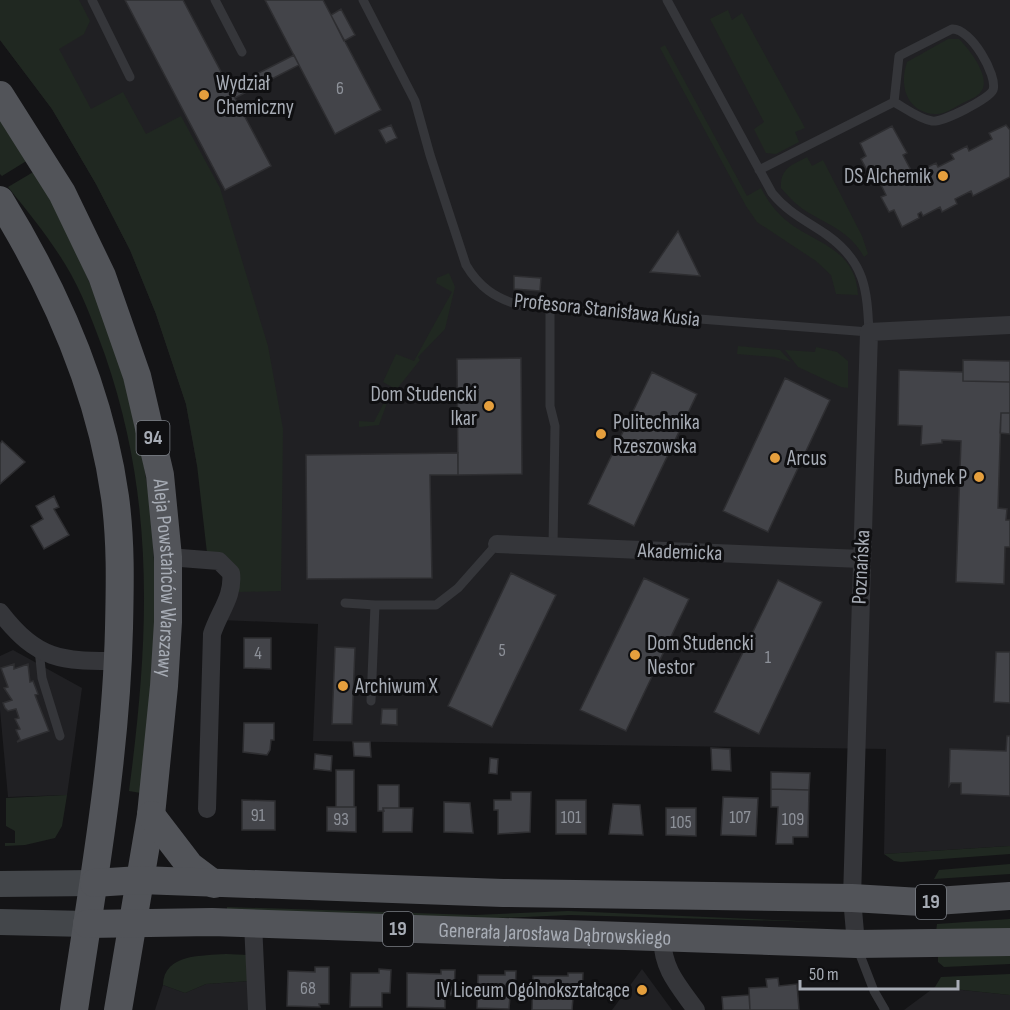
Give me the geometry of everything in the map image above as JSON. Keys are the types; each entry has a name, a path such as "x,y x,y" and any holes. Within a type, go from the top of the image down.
{"main road":[{"name":"Aleja Powstańców Warszawy","path":"0,95 62,193 117,315 153,436 160,475 168,557 167,643 152,815 140,880"},
{"name":"Aleja Powstańców Warszawy","path":"0,200 28,246 69,331 89,383 115,496 120,545 116,718 74,1010"},
{"path":"152,815 190,866 214,884"},
{"name":"Generała Jarosława Dąbrowskiego","path":"0,884 140,880 503,893 852,898"},
{"name":"94","path":"134,922 140,880"},
{"name":"19","path":"852,898 921,902 1010,896"},
{"name":"Generała Jarosława Dąbrowskiego","path":"0,922 253,923 856,944"},
{"path":"118,1010 134,922"},
{"name":"19","path":"856,944 1010,942"}],"street":[{"path":"869,332 1010,325"},
{"name":"Poznańska","path":"856,944 852,898 869,332"},
{"name":"Akademicka","path":"497,544 862,559"},
{"path":"168,557 219,561 231,573 232,592 217,618 212,634 207,809"},
{"path":"0,612 14,628 39,649 56,657 71,661 118,661"},
{"path":"253,923 256,1010"},
{"path":"662,938 663,959 667,969 696,1010"}],"lane":[{"path":"92,0 130,77"},
{"path":"215,0 242,52"},
{"name":"Profesora Stanisława Kusia","path":"363,0 415,101 430,155 471,273 484,289 506,301 550,307 869,332"},
{"path":"667,0 772,193 788,211 826,234 859,267 867,295 869,332"},
{"path":"952,29 960,30 971,38 993,81 993,89 986,98 940,121 928,120 894,102 899,56 952,29"},
{"path":"759,170 894,102"},
{"path":"550,307 550,406 555,426 553,547"},
{"path":"345,603 436,605 458,588 497,544"},
{"path":"371,700 375,605"},
{"path":"39,649 42,678 60,736"},
{"path":"856,944 874,991 885,1010"}],"shaded area":[{"name":"Politechnika Rzeszowska","path":"0,0 1010,0 1010,846 884,854 886,749 313,741 318,624 221,620 238,592 240,574 197,465 186,404 156,314 130,250 96,184 52,109 0,40"},
{"path":"0,0 79,0 90,21 84,34 59,49 91,109 123,92 146,134 181,116 220,188 268,346 283,429 281,591 238,592 240,574 207,553 197,465 186,404 156,314 130,250 96,184 52,109 0,40"},
{"path":"728,10 732,20 742,13 805,128 795,132 799,142 776,154 766,153 754,129 764,122 710,19"},
{"path":"948,39 959,39 972,55 983,75 983,88 975,97 947,112 935,114 925,112 911,103 907,96 904,80 907,62"},
{"path":"665,45 747,196 761,188 771,205 784,219 827,245 845,260 856,281 858,295 836,294 831,275 816,261 757,222 746,206 660,48"},
{"path":"0,117 28,160 2,176 0,174"},
{"path":"807,157 812,166 823,160 862,236 868,254 864,257 847,236 801,208 781,188 781,181 788,168"},
{"path":"35,171 74,248 108,330 122,371 142,456 152,528 155,639 141,793 129,791 136,735 144,625 144,571 133,464 121,410 105,355 82,297 52,244 8,187"},
{"path":"449,273 455,287 445,329 418,357 420,360 388,400 379,425 359,427 359,421 374,422 392,387 383,382 396,354 414,361 452,292 436,283 437,278"},
{"path":"738,346 780,350 791,362 775,357 737,354"},
{"path":"816,347 837,352 848,361 848,388 798,367 785,350 815,352"},
{"path":"13,650 82,688 67,795 8,797 0,710 0,656"},
{"path":"67,795 62,826 55,838 25,845 5,846 5,843 15,843 15,831 6,826 6,798"},
{"path":"1010,846 1010,854 901,862 894,861 884,854"},
{"path":"1010,864 1010,874 934,879 939,870"},
{"path":"227,907 475,915 568,911 822,922 570,915 476,919 227,911"},
{"path":"1010,919 1010,929 936,932 937,924"},
{"path":"248,955 250,981 206,984 185,993 163,985 165,975 177,962 196,956"},
{"path":"938,956 1010,956 1010,964 944,967 938,962"},
{"name":"IV Liceum Ogólnokształcące","path":"642,969 672,1010 612,1010"},
{"path":"1010,974 1010,995 935,987 941,977"},
{"path":"250,981 251,1010 155,1010 163,985 185,993 206,984"},
{"path":"935,987 1010,995 1010,1010 904,1010"}],"building":[{"name":"Wydział Chemiczny","path":"125,0 183,0 271,166 225,190"},
{"path":"265,0 323,0 381,110 335,134"},
{"path":"341,9 355,35 344,41 331,15"},
{"path":"294,55 299,65 235,98 229,88"},
{"path":"391,125 397,138 386,143 379,130"},
{"name":"DS Alchemik","path":"1006,125 1010,130 1010,177 973,196 971,191 955,199 957,204 942,212 940,207 923,216 921,212 918,214 919,218 902,227 894,210 889,212 881,197 886,195 874,171 869,174 861,159 866,156 860,143 892,126 907,153 903,155 913,174 936,163 938,167 954,159 951,154 967,146 969,151 992,139 989,133"},
{"path":"678,231 700,276 650,272"},
{"path":"514,276 541,278 540,291 514,289"},
{"name":"Dom Studencki Ikar","path":"521,358 522,474 458,475 457,359"},
{"path":"963,360 1010,361 1010,382 963,381"},
{"name":"Budynek P","path":"899,370 963,372 963,381 1010,382 1010,413 1001,413 998,508 1007,509 1006,520 1010,520 1010,547 1005,547 1004,584 956,582 961,441 942,440 942,443 921,445 922,426 898,425"},
{"path":"652,372 697,394 634,526 588,504"},
{"name":"Arcus","path":"785,378 830,400 768,532 723,511"},
{"path":"1001,413 1010,413 1010,434 1000,433"},
{"path":"2,441 25,462 0,484 0,444"},
{"path":"458,453 458,475 430,475 432,578 307,579 306,455"},
{"path":"54,496 59,507 54,509 69,535 44,549 31,526 43,519 36,506"},
{"path":"511,573 556,595 492,727 448,706"},
{"name":"Dom Studencki Nestor","path":"644,578 689,599 626,731 580,710"},
{"path":"778,580 822,602 759,734 714,712"},
{"path":"244,638 271,638 271,669 244,668"},
{"name":"Archiwum X","path":"335,647 355,648 352,724 332,724"},
{"path":"996,652 1010,652 1010,703 994,702"},
{"path":"14,664 14,669 28,664 30,682 33,681 38,694 35,695 49,731 17,742 20,739 16,730 20,729 15,719 19,718 16,709 8,711 3,703 12,700 4,688 8,687 1,668"},
{"path":"382,709 397,709 397,725 381,724"},
{"path":"244,723 274,723 274,740 271,740 267,755 243,752"},
{"path":"1007,736 1010,736 1010,796 961,794 961,783 951,783 949,786 950,749 1006,751"},
{"path":"353,742 370,742 371,757 354,756"},
{"path":"711,748 730,749 731,771 712,770"},
{"path":"315,754 332,756 331,771 314,769"},
{"path":"490,758 498,759 497,774 489,773"},
{"path":"336,770 354,770 354,807 336,807"},
{"path":"771,772 810,773 809,790 771,789"},
{"path":"378,785 399,785 399,808 383,808 384,811 378,811"},
{"path":"771,789 809,790 808,837 793,837 793,844 776,844 778,807 771,807"},
{"path":"511,792 531,792 530,832 498,834 498,810 494,810 494,800 511,800"},
{"path":"723,797 758,798 756,836 721,835"},
{"path":"242,800 275,801 275,830 242,830"},
{"path":"556,800 586,800 586,834 556,834"},
{"path":"444,802 470,803 473,833 444,832"},
{"path":"613,804 640,805 643,835 609,834"},
{"path":"327,807 356,807 356,832 327,831"},
{"path":"383,808 413,808 412,832 383,832"},
{"path":"666,808 696,808 696,836 666,835"},
{"path":"315,967 329,967 329,1004 319,1004 320,1007 287,1006 288,971 315,972"},
{"path":"379,969 391,970 390,993 382,993 382,1007 350,1007 351,973 379,973"},
{"path":"441,970 455,970 454,995 445,995 445,1008 407,1007 407,973 441,974"},
{"path":"505,971 516,971 515,996 510,996 509,1009 477,1008 478,975 505,975"},
{"path":"568,973 583,973 582,998 573,998 572,1010 532,1010 533,976 568,976"},
{"path":"778,978 779,986 797,984 799,1010 750,1010 749,988 767,987 766,979"},
{"path":"749,995 750,1010 723,1010 722,997"}],"place":[{"name":"Wydział Chemiczny","path":"204,95"},
{"name":"DS Alchemik","path":"943,176"},
{"name":"Dom Studencki Ikar","path":"489,406"},
{"name":"Politechnika Rzeszowska","path":"601,434"},
{"name":"Arcus","path":"775,458"},
{"name":"Budynek P","path":"979,477"},
{"name":"Dom Studencki Nestor","path":"635,655"},
{"name":"Archiwum X","path":"343,686"},
{"name":"IV Liceum Ogólnokształcące","path":"642,990"}]}
